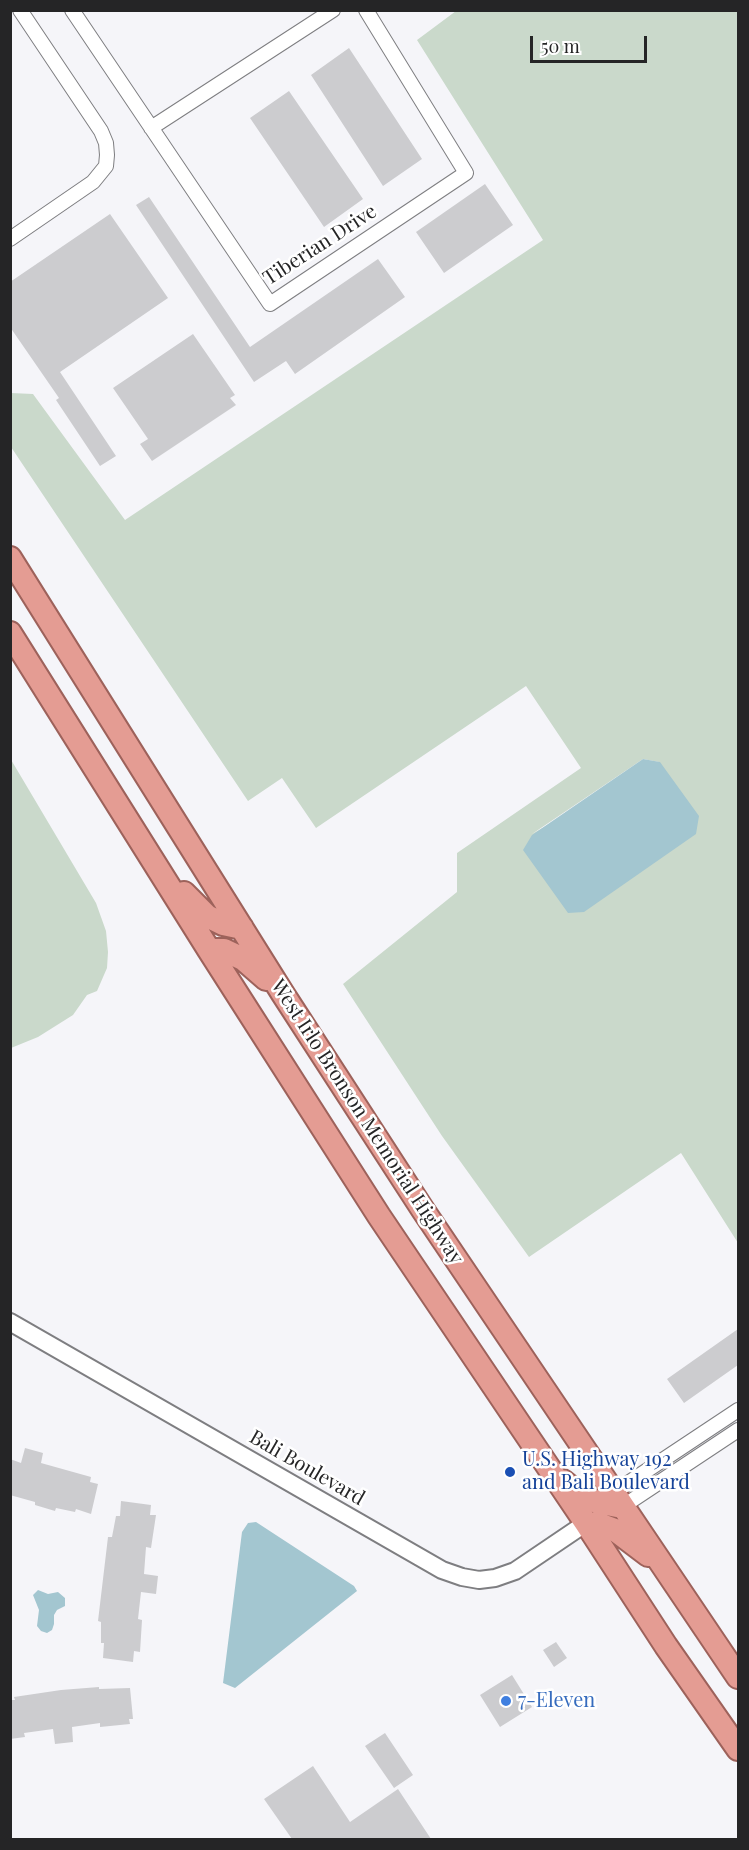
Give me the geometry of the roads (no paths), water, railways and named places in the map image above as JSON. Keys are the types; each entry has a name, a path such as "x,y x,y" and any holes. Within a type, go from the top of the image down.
{"highway":[{"name":"West Irlo Bronson Memorial Highway","path":"10,558 283,994 423,1210 738,1677"},
{"name":"West Irlo Bronson Memorial Highway","path":"10,633 385,1225 666,1646 738,1749"},
{"path":"161,872 207,916 223,924 242,928"},
{"path":"209,950 224,950 243,960 283,994"},
{"path":"550,1470 579,1494 597,1502 618,1500"},
{"path":"586,1523 598,1524 615,1530 664,1567"}],"street":[{"path":"10,238 93,182 106,165 108,155 101,131 20,10"},
{"name":"Tiberian Drive","path":"72,10 270,304 466,173 366,10"},
{"path":"151,128 314,16 333,10"},
{"name":"Bali Boulevard","path":"10,1322 442,1569 462,1577 479,1580 495,1578 515,1571 586,1523"},
{"path":"618,1500 738,1410"},
{"path":"618,1500 738,1430"}],"water":[{"path":"643,759 660,762 699,816 696,834 584,912 568,913 523,850 532,835"},
{"path":"256,1522 354,1586 357,1591 235,1688 223,1683 242,1532 248,1523"},
{"path":"38,1590 48,1594 58,1592 65,1598 65,1606 57,1610 52,1630 47,1633 41,1631 37,1626 39,1610 33,1595"}],"place":[{"name":"U.S. Highway 192 and Bali Boulevard","path":"510,1472"},
{"name":"7-Eleven","path":"506,1701"}]}
